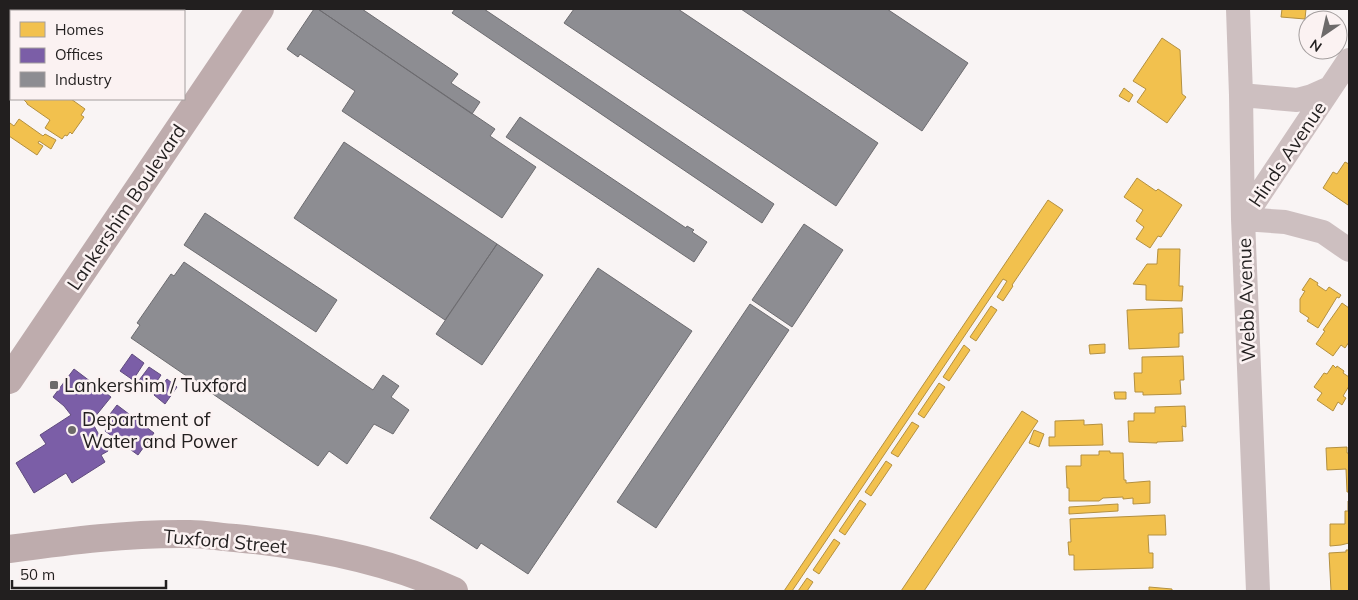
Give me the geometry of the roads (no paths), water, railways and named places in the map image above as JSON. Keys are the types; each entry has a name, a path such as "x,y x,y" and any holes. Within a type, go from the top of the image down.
{"main road":[{"name":"Lankershim Boulevard","path":"9,380 260,9"},
{"name":"Tuxford Street","path":"9,549 69,540 137,535 191,534 254,540 318,550 378,564 446,587"}],"street":[{"name":"Webb Avenue","path":"1238,9 1243,219 1258,591"},
{"name":"Hinds Avenue","path":"1243,219 1349,60"},
{"name":"Hinds Avenue","path":"1241,95 1297,100 1330,88"},
{"path":"1243,219 1285,222 1323,232 1349,250"}],"place":[{"name":"Lankershim / Tuxford","path":"54,385"},
{"name":"Department of Water and Power","path":"72,430"}]}
